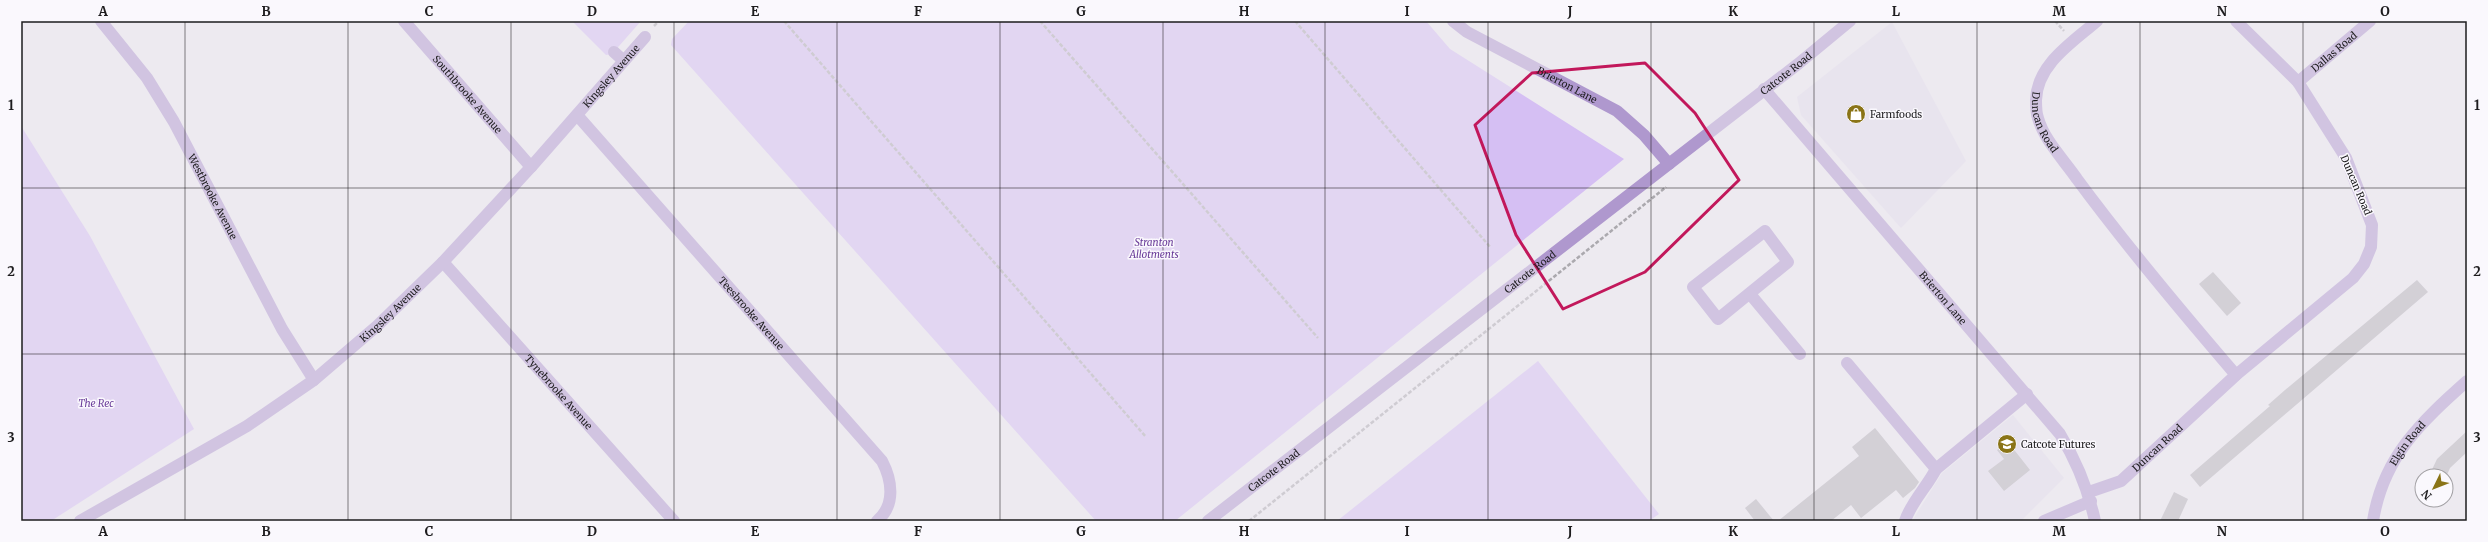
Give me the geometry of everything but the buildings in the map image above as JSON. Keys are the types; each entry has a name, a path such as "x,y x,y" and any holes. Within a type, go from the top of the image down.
{"street":[{"name":"Westbrooke Avenue","path":"101,21 147,78 174,122 282,329 314,380"},
{"name":"Southbrooke Avenue","path":"404,21 531,167"},
{"name":"Brierton Lane","path":"1453,21 1467,32 1617,112 1644,135 1669,164"},
{"name":"Catcote Road","path":"1208,521 1669,164 1850,21"},
{"name":"Duncan Road","path":"2097,21 2052,60 2039,81 2036,99 2038,118 2047,137 2087,192 2159,285 2236,375"},
{"name":"Duncan Road","path":"2044,521 2121,481 2236,375 2353,278 2364,264 2371,247 2372,225 2346,158 2298,82 2236,21"},
{"name":"Dallas Road","path":"2298,82 2370,21"},
{"name":"Kingsley Avenue","path":"80,521 247,426 314,380 377,326 443,262 531,167 645,37"},
{"path":"614,52 624,62"},
{"name":"Brierton Lane","path":"1764,89 2060,434 2077,462 2090,497 2095,521"},
{"name":"Teesbrooke Avenue","path":"577,115 882,461 891,486 889,503 877,521"},
{"path":"1764,231 1788,262 1750,294 1718,319 1693,287 1764,231"},
{"name":"Tynebrooke Avenue","path":"443,262 674,521"},
{"path":"1750,294 1800,354"},
{"path":"1847,363 1936,469"},
{"name":"Elgin Road","path":"2373,521 2384,478 2405,442 2467,381"},
{"path":"1905,521 1908,512 1928,484 1936,469 2027,394"}],"path":[{"path":"784,21 1146,437"},
{"path":"1040,21 1318,338"},
{"path":"1295,21 1491,248"},
{"path":"1249,521 1671,184"}],"highlighted area":[{"path":"1645,63 1695,113 1739,180 1645,272 1563,309 1516,235 1475,125 1532,73"}],"shaded area":[{"path":"1892,22 1966,161 1901,228 1801,115 1797,97"},
{"name":"Catcote Futures","path":"2013,415 2064,478 2021,521 1912,521 1942,473"}],"green space":[{"path":"572,21 641,21 612,54 606,55"},
{"name":"Stranton Allotments","path":"689,21 1426,21 1450,49 1624,159 1175,521 1096,521 671,45 672,39"},
{"name":"The Rec","path":"21,126 90,236 194,429 51,521 21,521"},
{"path":"1538,361 1659,514 1649,521 1337,521"}],"place":[{"name":"Farmfoods","path":"1856,114"},
{"name":"Catcote Futures","path":"2007,444"}]}
